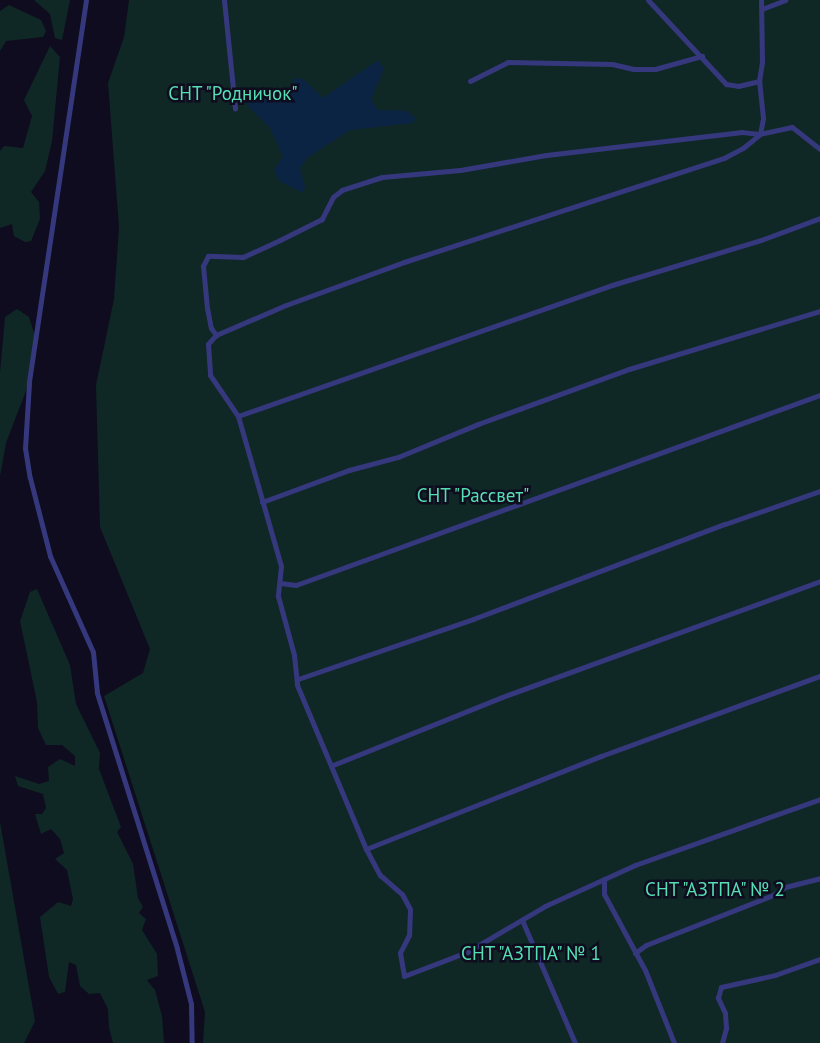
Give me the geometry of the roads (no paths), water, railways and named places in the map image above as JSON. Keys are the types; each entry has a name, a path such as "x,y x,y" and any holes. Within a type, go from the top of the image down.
{"lane":[{"path":"86,0 29,383 25,448 50,556 93,652 97,693 177,949 191,1004 192,1043"},
{"path":"224,0 235,108"},
{"path":"648,0 726,84 738,86 759,81"},
{"path":"761,0 762,62 759,81 763,118 760,134 724,158 415,258 286,305 216,335 208,344 210,375 238,416 281,566 279,605 298,679 297,685 333,765 335,778 366,849 380,875 402,894 410,909 409,934 400,953 404,976 467,952 522,920 635,865 820,799"},
{"path":"762,9 785,0"},
{"path":"470,81 489,69 508,62 612,64 633,69 655,69 702,56"},
{"path":"216,335 211,328 204,287 203,266 208,256 243,257 323,219 333,197 358,182 546,155 742,132 760,134 792,127 820,149"},
{"path":"238,416 611,285 761,240 820,218"},
{"path":"262,502 349,470 398,457 467,428 629,369 820,311"},
{"path":"280,583 296,585 820,395"},
{"path":"298,679 473,619 820,491"},
{"path":"333,765 502,697 820,582"},
{"path":"366,849 601,756 820,676"},
{"path":"635,953 646,945 761,901 785,887 820,878"},
{"path":"604,879 604,894 645,970 674,1043"},
{"path":"522,920 575,1043"},
{"path":"722,1043 726,1028 725,1013 718,998 721,987 784,972 820,959"}],"water":[{"path":"378,60 384,69 371,99 378,110 407,111 416,119 412,123 350,130 307,158 300,168 305,187 303,193 279,181 274,170 283,157 270,128 247,105 249,99 256,92 266,99 279,100 292,92 294,78 303,79 323,98"}],"park label":[{"name":"СНТ \"Родничок\"","path":"233,94"},
{"name":"СНТ \"Рассвет\"","path":"473,496"},
{"name":"СНТ \"АЗТПА\" № 2","path":"715,890"},
{"name":"СНТ \"АЗТПА\" № 1","path":"531,954"}]}
